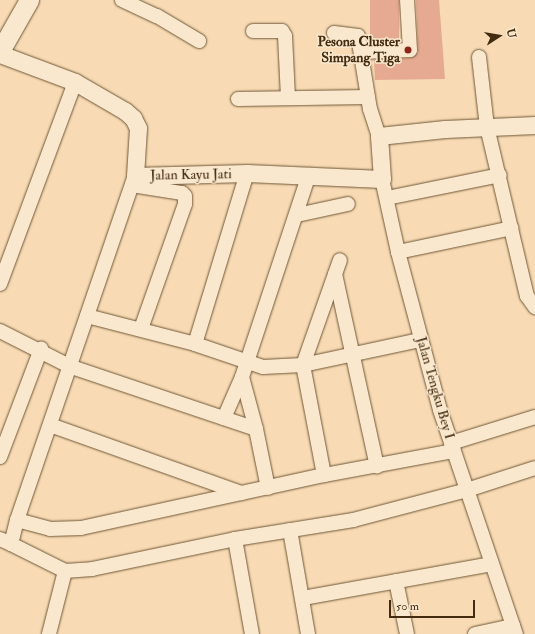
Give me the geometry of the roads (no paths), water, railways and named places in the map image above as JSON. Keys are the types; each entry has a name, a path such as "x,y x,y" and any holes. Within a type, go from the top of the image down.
{"main road":[{"path":"0,52 29,0"}],"street":[{"path":"122,0 157,16 199,41"},
{"path":"361,52 410,50 407,0"},
{"path":"253,31 282,31 285,36 288,97"},
{"name":"Jalan Tengku Bey I","path":"334,33 355,34 359,39 368,97 379,136 382,179 420,340 452,447 468,490 514,630"},
{"name":"Jalan Kayu Jati","path":"0,52 74,82 125,111 133,118 138,128 134,181 247,174 309,175 382,179"},
{"path":"479,57 487,127 500,175 527,296 535,307"},
{"path":"0,284 74,82"},
{"path":"238,99 288,97 368,97"},
{"path":"379,136 487,127 535,125"},
{"path":"194,344 247,174"},
{"path":"224,418 242,377 245,362 297,215 309,175"},
{"path":"387,198 500,175"},
{"path":"141,329 186,204 185,196 182,193 134,181 17,520 6,541 65,571 92,569 235,539 352,520 468,490 535,468"},
{"path":"297,215 348,204"},
{"path":"398,252 512,228"},
{"path":"324,475 303,365 338,267 377,466"},
{"path":"87,316 194,344 263,367 303,365 420,340"},
{"path":"0,331 41,349 69,366 256,429"},
{"path":"0,457 41,349"},
{"path":"242,377 256,429 268,488"},
{"path":"17,520 50,529 81,528 138,518 241,493 324,475 377,466 452,447 535,418"},
{"path":"50,424 241,493"},
{"path":"290,530 303,598 308,634"},
{"path":"235,539 252,634"},
{"path":"303,598 492,564"},
{"path":"49,634 65,571"},
{"path":"396,581 407,634"},
{"path":"475,634 514,630"}],"place":[{"name":"Pesona Cluster Simpang Tiga","path":"408,50"}]}
